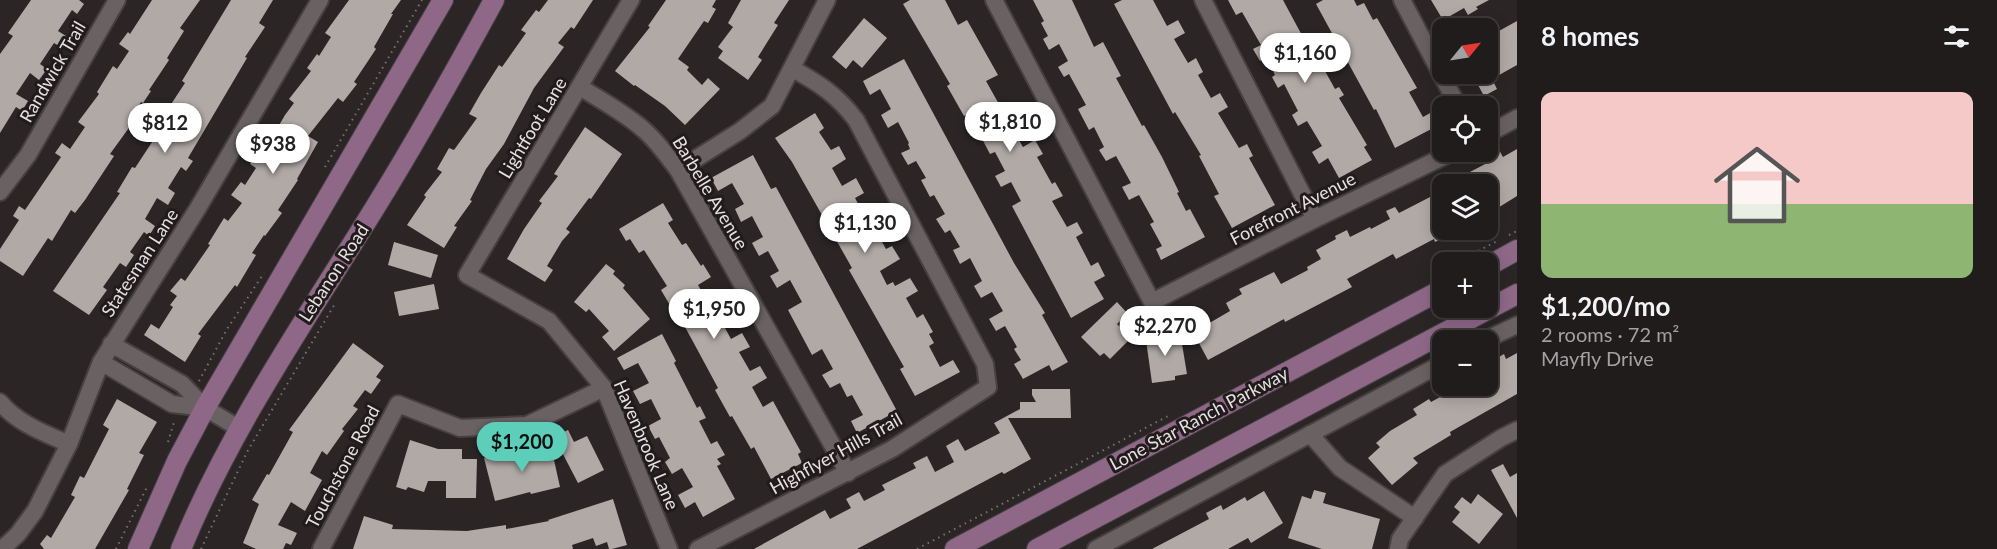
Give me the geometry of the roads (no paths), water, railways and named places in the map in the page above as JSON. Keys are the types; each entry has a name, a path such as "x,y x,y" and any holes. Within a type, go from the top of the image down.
{"main road":[{"path":"138,549 172,470 205,408 443,0"},
{"name":"Lebanon Road","path":"181,549 210,484 240,429 296,331 376,207 441,100 494,0"},
{"path":"1498,260 1517,250"},
{"name":"Lone Star Ranch Parkway","path":"955,549 1432,285"},
{"path":"1037,549 1517,294"}],"street":[{"name":"Randwick Trail","path":"0,192 28,155 117,0"},
{"name":"Statesman Lane","path":"2,549 18,534 35,511 69,444 100,362 198,208 320,0"},
{"name":"Lightfoot Lane","path":"467,275 631,0"},
{"path":"678,170 740,131 772,106 827,0"},
{"name":"Forefront Avenue","path":"994,0 1152,302 1432,162"},
{"path":"1203,0 1315,219"},
{"path":"1402,0 1453,96"},
{"name":"Highflyer Hills Trail","path":"698,549 892,449 988,387 985,364 856,120 832,92 793,69"},
{"name":"Barbelle Avenue","path":"580,87 645,130 678,170 848,473"},
{"path":"1498,128 1517,118"},
{"name":"Havenbrook Lane","path":"467,275 549,321 604,388 669,549"},
{"path":"1498,334 1517,325"},
{"path":"111,344 182,384 205,408 240,429"},
{"path":"100,362 172,404 205,408"},
{"path":"1096,549 1432,369"},
{"name":"Touchstone Road","path":"321,549 399,404 460,428 527,425 604,388"},
{"path":"0,402 31,427 69,444"},
{"path":"1398,549 1400,540 1446,474 1517,430"},
{"path":"1310,434 1340,468 1415,518"}]}
